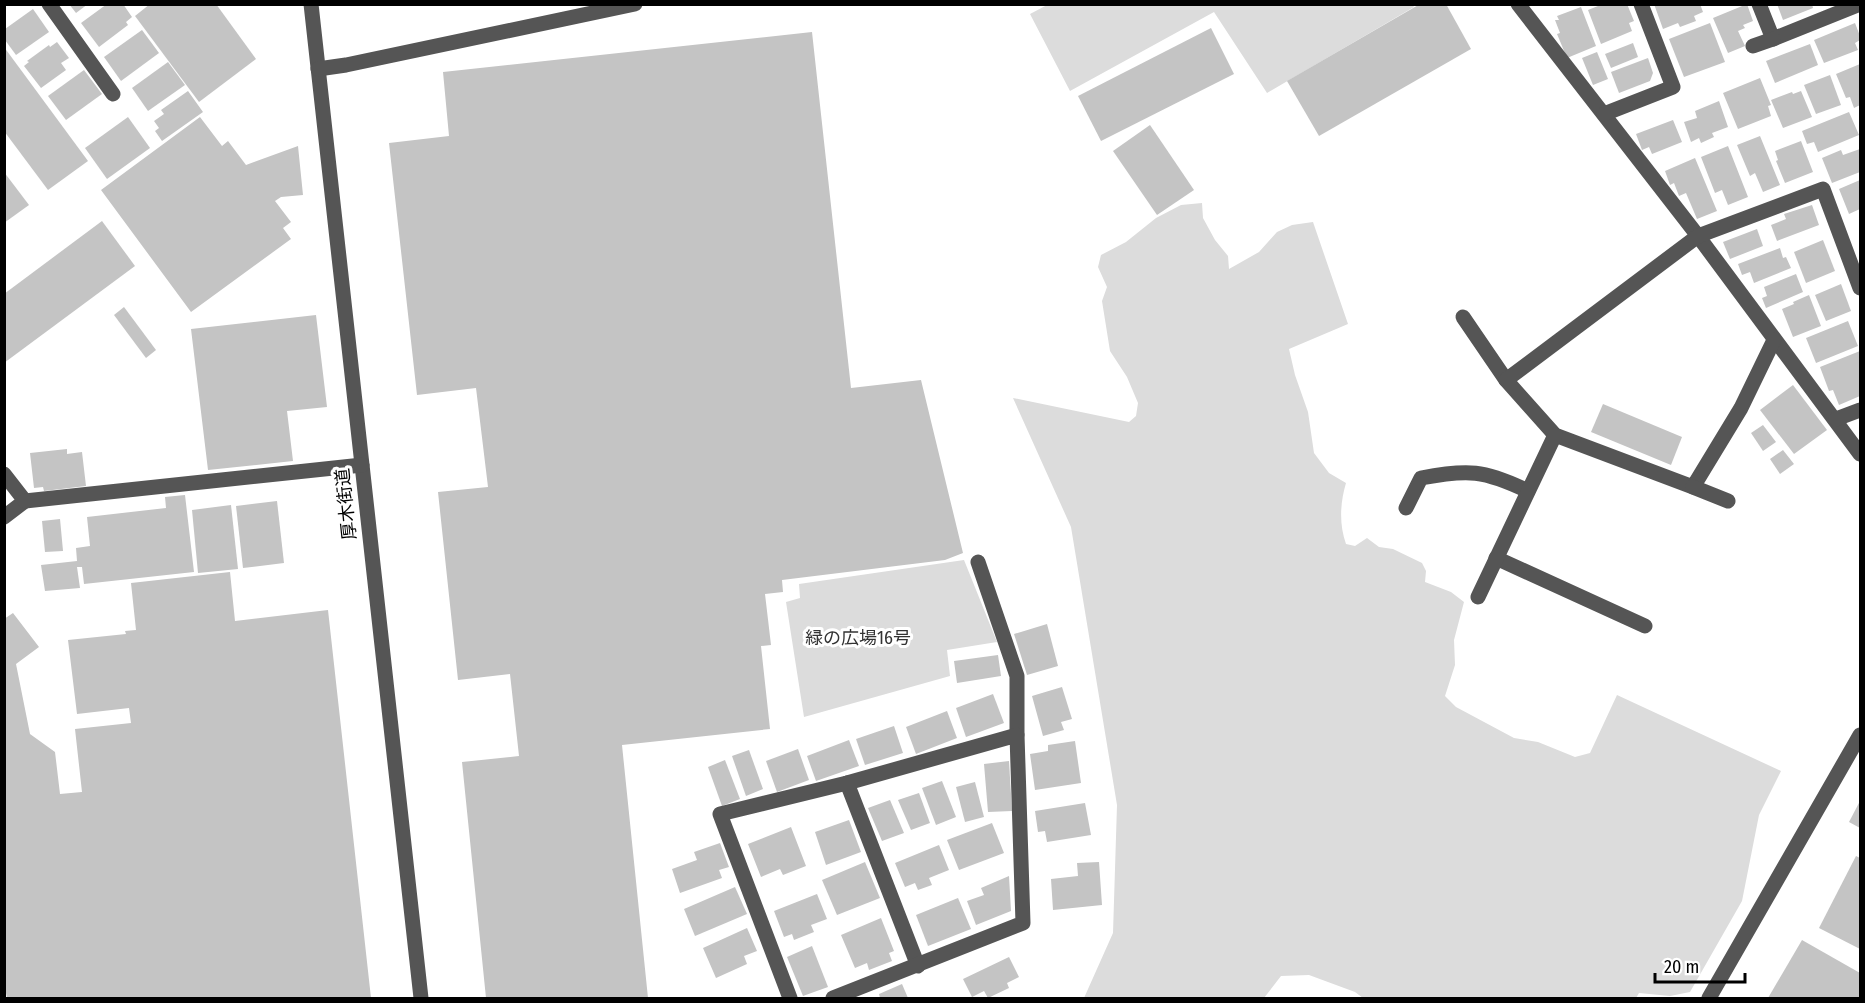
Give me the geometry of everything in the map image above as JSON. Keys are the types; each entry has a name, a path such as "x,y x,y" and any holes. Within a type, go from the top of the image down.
{"street":[{"path":"50,4 113,94"},
{"name":"厚木街道","path":"311,4 421,999"},
{"path":"318,69 634,4"},
{"path":"1518,4 1698,236 1860,454"},
{"path":"1605,114 1673,87 1641,4"},
{"path":"1759,4 1773,39"},
{"path":"1753,46 1860,4"},
{"path":"1506,380 1698,236 1823,189 1860,288"},
{"path":"1463,316 1506,380 1555,435 1728,501"},
{"path":"1693,487 1741,408 1774,340"},
{"path":"1836,419 1860,410"},
{"path":"1478,597 1555,435"},
{"path":"4,517 25,501 362,465"},
{"path":"1406,508 1421,477 1451,472 1480,472 1528,491"},
{"path":"4,474 25,501"},
{"path":"1496,558 1645,626"},
{"path":"832,999 1023,923 1017,676 978,562"},
{"path":"790,999 720,814 847,783 1017,735"},
{"path":"1709,999 1860,735"},
{"path":"847,783 918,966"}],"green space":[{"path":"1049,4 1412,4 1414,7 1267,93 1214,12 1070,91 1030,14"},
{"path":"1202,203 1203,218 1215,240 1228,256 1229,269 1259,252 1277,232 1292,225 1313,222 1348,324 1289,349 1308,412 1314,453 1329,473 1346,483 1341,514 1346,544 1355,546 1367,538 1379,547 1393,549 1422,563 1426,571 1425,582 1451,592 1464,602 1454,640 1455,665 1445,696 1456,707 1514,738 1538,742 1575,757 1590,753 1617,695 1781,771 1759,815 1742,901 1690,992 1670,996 1639,993 1636,998 1363,998 1355,992 1309,975 1281,976 1264,998 1084,998 1113,933 1117,805 1071,527 1013,398 1129,422 1136,416 1138,403 1127,377 1110,351 1102,301 1107,287 1098,267 1101,255 1126,242 1156,218 1181,205"},
{"name":"緑の広場16号","path":"964,560 997,642 947,650 950,676 804,717 786,602 800,598 799,584"}],"building":[{"path":"69,4 88,4 76,13"},
{"path":"107,4 123,4 132,17 126,22 128,25 99,47 81,23"},
{"path":"150,4 216,4 256,59 199,102 135,16"},
{"path":"1420,4 1446,4 1471,49 1319,136 1287,81"},
{"path":"1603,4 1627,4 1634,21 1629,23 1632,31 1601,44 1588,10"},
{"path":"1654,4 1700,4 1703,12 1694,16 1696,21 1680,27 1678,23 1663,29"},
{"path":"1747,4 1753,21 1743,25 1745,28 1738,31 1745,46 1728,53 1713,18"},
{"path":"1777,4 1812,4 1813,8 1783,20"},
{"path":"1581,7 1596,46 1567,58 1557,34 1560,33 1555,20 1559,20 1557,16"},
{"path":"33,9 49,32 16,55 5,40 5,29"},
{"path":"1710,23 1725,62 1684,77 1669,39"},
{"path":"1855,23 1860,36 1860,40 1855,43 1858,50 1824,63 1814,40"},
{"path":"1211,28 1234,74 1101,141 1078,96"},
{"path":"142,30 159,53 121,81 104,57"},
{"path":"812,32 851,388 921,380 963,553 945,560 782,580 783,592 765,594 771,645 761,646 770,729 622,745 648,998 486,998 462,762 519,756 510,674 458,680 438,492 488,487 476,388 417,395 389,143 449,136 443,72"},
{"path":"57,42 69,58 61,63 66,70 41,88 24,66 29,62 27,61 49,45 50,47"},
{"path":"1633,43 1638,57 1611,68 1605,54"},
{"path":"1810,44 1818,65 1775,83 1766,61"},
{"path":"4,47 88,161 48,190 4,131"},
{"path":"1597,52 1608,79 1593,85 1582,58"},
{"path":"1648,58 1653,73 1650,81 1619,93 1611,72"},
{"path":"168,62 185,85 148,111 132,88"},
{"path":"1860,64 1860,105 1854,108 1850,97 1846,98 1836,74"},
{"path":"84,70 102,94 66,120 48,96"},
{"path":"1830,75 1841,105 1816,114 1804,85"},
{"path":"1760,78 1771,105 1768,106 1771,116 1738,129 1723,93"},
{"path":"188,91 203,112 162,141 155,131 159,128 154,121 164,114 161,110"},
{"path":"1801,91 1812,117 1783,128 1771,100"},
{"path":"1719,101 1728,127 1712,133 1714,137 1701,143 1699,138 1691,142 1684,122 1697,118 1695,111"},
{"path":"1849,112 1859,135 1818,152 1814,142 1807,144 1802,131"},
{"path":"128,117 150,148 107,179 85,148"},
{"path":"200,117 222,146 228,141 246,165 298,146 303,195 281,197 275,201 291,222 283,228 291,239 191,312 101,190"},
{"path":"1673,120 1682,142 1652,154 1649,147 1642,150 1636,134"},
{"path":"1150,125 1194,190 1157,215 1113,151"},
{"path":"1760,136 1780,185 1763,192 1755,173 1750,176 1737,145"},
{"path":"1801,141 1813,172 1785,183 1776,161 1778,160 1775,151"},
{"path":"1728,146 1748,197 1728,205 1722,190 1715,193 1701,157"},
{"path":"1860,149 1860,172 1832,183 1822,158 1841,150 1843,155"},
{"path":"1695,158 1717,211 1697,219 1686,193 1679,196 1674,183 1670,185 1665,171"},
{"path":"4,172 29,205 4,223"},
{"path":"1860,180 1860,209 1849,214 1839,189"},
{"path":"1812,205 1819,225 1777,241 1771,225 1786,219 1784,214"},
{"path":"102,221 135,266 4,363 4,294"},
{"path":"1757,229 1763,246 1730,259 1723,242"},
{"path":"1823,240 1835,271 1806,283 1794,252"},
{"path":"1780,248 1783,258 1786,257 1791,268 1754,283 1750,272 1742,275 1738,264"},
{"path":"1796,274 1803,292 1766,308 1762,298 1767,296 1764,287"},
{"path":"1841,284 1851,311 1826,321 1815,295"},
{"path":"1809,295 1821,326 1793,337 1782,309"},
{"path":"124,307 156,350 146,358 114,315"},
{"path":"316,315 327,407 287,411 293,461 208,470 191,329"},
{"path":"1848,321 1858,346 1816,363 1806,338"},
{"path":"1860,351 1860,396 1839,405 1833,390 1829,391 1820,367"},
{"path":"1793,385 1827,430 1794,454 1760,410"},
{"path":"1603,404 1682,437 1671,465 1591,432"},
{"path":"1763,425 1776,442 1763,451 1751,433"},
{"path":"67,449 67,454 82,452 86,486 44,491 43,487 34,488 30,453"},
{"path":"1783,450 1794,464 1780,474 1770,459"},
{"path":"185,495 194,572 84,584 82,567 77,567 80,588 45,591 41,565 77,561 76,548 90,546 87,517 166,508 165,497"},
{"path":"277,501 284,563 243,568 236,506"},
{"path":"231,505 238,569 198,573 192,510"},
{"path":"60,519 63,551 45,552 42,521"},
{"path":"230,572 235,621 328,610 371,998 7,998 4,993 4,619 13,613 39,647 16,664 30,734 55,752 60,794 82,792 75,729 131,723 129,708 77,714 68,640 126,634 125,631 136,630 131,583"},
{"path":"1047,624 1058,666 1027,675 1014,634"},
{"path":"998,655 1001,676 957,683 954,661"},
{"path":"1062,687 1072,719 1061,722 1064,730 1043,736 1032,696"},
{"path":"993,694 1004,723 966,737 956,708"},
{"path":"947,711 957,738 916,754 906,727"},
{"path":"894,726 903,753 865,765 856,739"},
{"path":"849,740 859,766 816,781 807,756"},
{"path":"1075,741 1081,783 1035,790 1030,754 1048,751 1048,745"},
{"path":"798,749 809,780 777,792 766,761"},
{"path":"749,750 763,789 746,796 732,756"},
{"path":"725,760 740,799 722,806 708,767"},
{"path":"1009,761 1012,811 988,812 984,764"},
{"path":"942,781 956,817 936,825 922,788"},
{"path":"975,782 984,817 965,822 956,787"},
{"path":"919,793 930,823 911,830 898,800"},
{"path":"890,800 904,833 882,841 868,808"},
{"path":"1860,801 1860,828 1849,822"},
{"path":"1085,803 1091,835 1047,842 1045,831 1038,832 1035,811"},
{"path":"849,820 861,852 826,865 815,832"},
{"path":"992,823 1004,853 959,870 947,840"},
{"path":"791,827 806,866 783,875 780,869 761,877 748,844"},
{"path":"720,843 729,867 719,870 722,878 680,893 672,869 697,860 694,852"},
{"path":"939,845 949,870 929,878 932,885 918,890 915,883 905,887 895,863"},
{"path":"1856,856 1860,858 1860,949 1819,928"},
{"path":"865,862 880,898 837,915 822,880"},
{"path":"1099,862 1102,905 1053,910 1051,879 1078,876 1077,863"},
{"path":"1009,876 1011,911 976,925 967,901 984,895 981,888"},
{"path":"735,887 747,914 695,936 684,909"},
{"path":"817,894 827,919 811,925 814,932 794,940 792,934 784,937 774,911"},
{"path":"958,898 971,929 928,946 916,915"},
{"path":"881,918 894,951 889,953 892,961 869,970 867,963 855,968 841,935"},
{"path":"747,928 757,951 744,956 747,964 716,978 703,948"},
{"path":"1802,940 1860,973 1860,998 1768,998"},
{"path":"812,946 828,987 803,996 787,957"},
{"path":"1009,957 1019,977 1007,983 1009,988 988,998 984,991 972,997 963,979"},
{"path":"902,984 908,998 880,998 879,994"}]}
